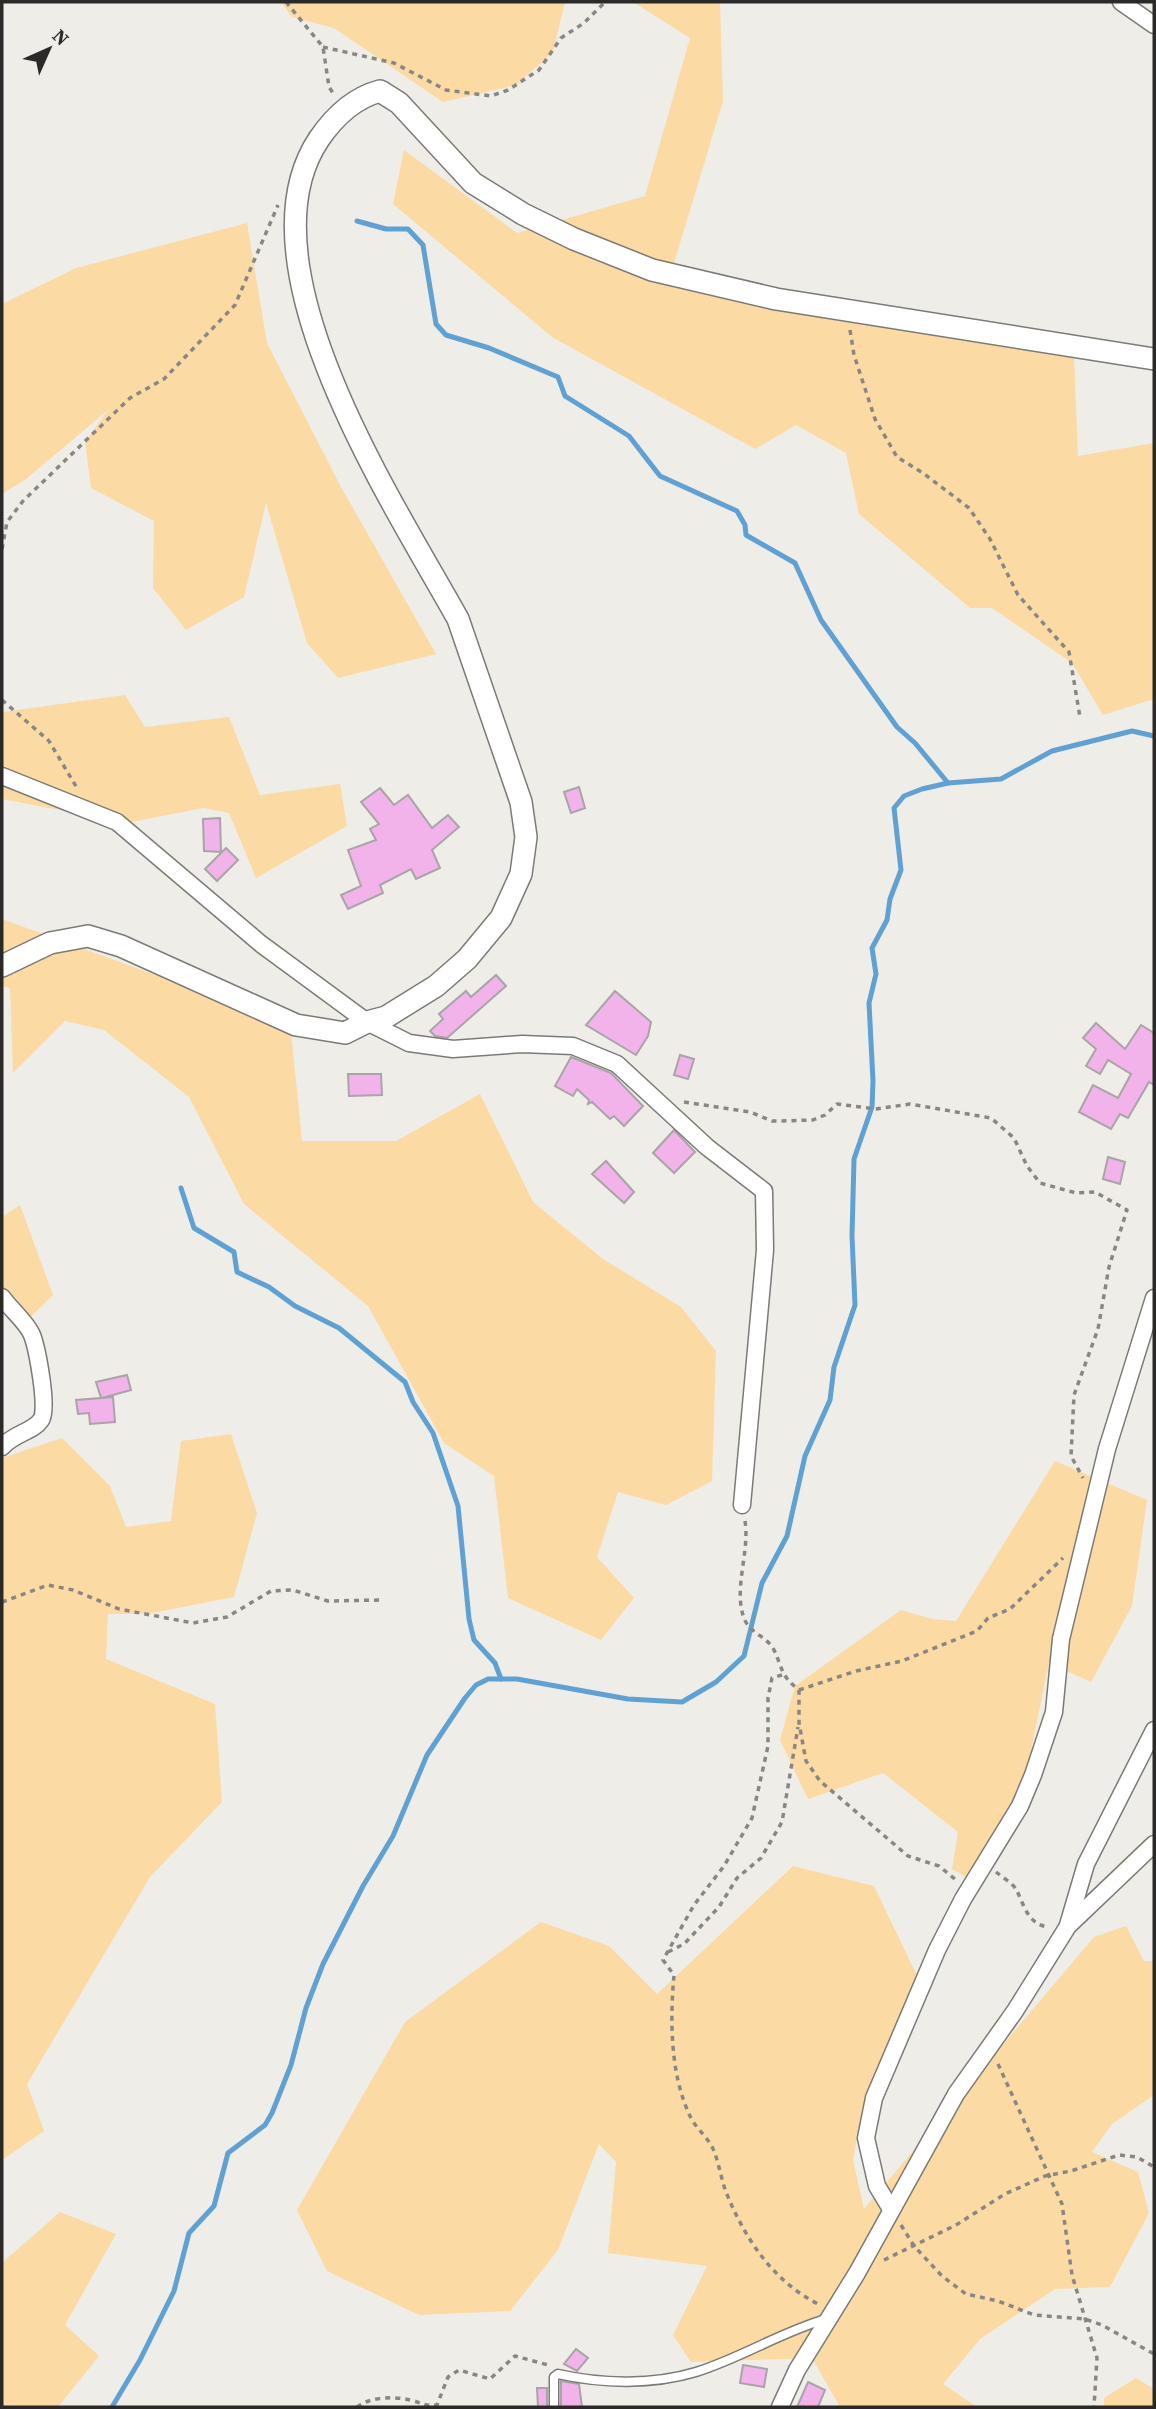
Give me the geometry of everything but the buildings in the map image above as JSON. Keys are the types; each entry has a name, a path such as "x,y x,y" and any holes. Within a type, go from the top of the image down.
{"street":[{"path":"1121,2 1154,25"},
{"path":"2,966 50,943 88,936 121,946 296,1025 345,1033 367,1022 386,1017 413,1001 467,959 501,918 509,903 521,874 526,837 521,802 458,619 346,413 317,346 296,237 297,197 314,147 345,110 368,94 380,91 399,103 473,183 523,214 574,239 652,270 776,299 1154,359"},
{"path":"2,776 117,822 152,848 183,880 239,926 367,1022 409,1043 453,1049 522,1044 573,1046 617,1064 707,1147 764,1191 765,1251 742,1505"},
{"path":"2,1297 32,1334 46,1407 41,1420 27,1430 11,1435 2,1447"},
{"path":"891,2209 877,2186 866,2138 874,2098 937,1950 970,1888 1020,1806 1054,1712 1061,1639 1107,1449 1154,1298"},
{"path":"1068,1926 1086,1864 1154,1730"},
{"path":"780,2407 797,2370 857,2273 956,2094 1068,1926 1154,1844"}],"lane":[{"path":"554,2407 552,2396 555,2377 558,2374 585,2381 611,2382 696,2372 831,2315"}],"path":[{"path":"286,2 323,47 329,87 345,110"},
{"path":"323,47 394,63 446,90 491,96 508,90 539,70 561,38 584,23 605,2"},
{"path":"2,549 7,522 23,501 130,398 164,379 235,305 281,198"},
{"path":"847,310 854,355 875,419 897,457 969,508 990,539 1018,595 1069,652 1080,717"},
{"path":"2,700 48,741 90,810"},
{"path":"665,1106 685,1101 750,1112 772,1121 813,1120 825,1115 837,1104 876,1109 910,1104 990,1118 1014,1138 1027,1166 1040,1183 1076,1193 1095,1192 1127,1210 1109,1267 1098,1329 1074,1395 1071,1456 1095,1499"},
{"path":"666,1953 684,1944 770,1844 782,1822 799,1723 799,1690 782,1675 773,1648 754,1633 744,1619 742,1601 747,1534 742,1505"},
{"path":"799,1690 856,1671 902,1661 977,1631 988,1618 1010,1609 1065,1556"},
{"path":"2,1602 48,1585 73,1590 119,1609 192,1623 228,1617 271,1591 293,1590 328,1601 384,1600"},
{"path":"782,1675 772,1678 769,1688 768,1746 752,1818 663,1960 674,1975 671,2006 677,2071 690,2118 713,2149 734,2211 757,2251 786,2284 831,2315"},
{"path":"799,1723 806,1761 820,1781 908,1856 939,1866 970,1888"},
{"path":"986,1864 1017,1890 1024,1909 1041,1926 1068,1926"},
{"path":"990,2046 1062,2204 1072,2275 1097,2358 1094,2407"},
{"path":"857,2273 956,2225 1005,2194 1051,2175 1119,2155 1137,2157 1154,2167"},
{"path":"891,2209 914,2246 942,2276 966,2294 998,2301 1034,2315 1085,2319 1102,2325 1154,2354"},
{"path":"357,2407 368,2399 411,2400 426,2407 437,2406 448,2377 459,2370 490,2379 515,2356 548,2365 558,2374"}],"shaded area":[{"path":"281,2 565,2 553,52 516,85 443,102 334,28 292,17"},
{"path":"633,2 720,2 723,101 668,283 1074,356 1078,456 1154,443 1154,699 1103,715 1072,663 992,608 970,608 859,514 846,453 796,425 755,449 552,337 393,204 404,150 517,233 645,196 690,38"},
{"path":"247,223 267,343 341,487 436,654 338,678 307,643 266,503 244,597 186,630 153,588 154,521 91,488 85,442 108,410 26,479 2,494 2,304 76,268"},
{"path":"125,695 145,727 229,717 260,795 340,784 347,826 256,878 229,813 203,808 127,823 2,799 2,712"},
{"path":"2,919 161,977 291,1032 302,1141 396,1141 480,1094 533,1202 603,1259 681,1307 716,1351 712,1481 666,1505 618,1492 597,1557 634,1598 601,1640 508,1598 494,1476 444,1443 368,1306 244,1204 189,1097 104,1030 65,1021 13,1073 10,988 2,986"},
{"path":"20,1205 53,1295 22,1325 2,1312 2,1217"},
{"path":"231,1434 257,1513 234,1597 147,1614 108,1614 106,1659 215,1704 222,1802 150,1877 27,2084 44,2131 2,2160 2,1458 62,1438 110,1486 126,1527 171,1521 181,1441"},
{"path":"1055,1461 1147,1500 1132,1606 1091,1682 1049,1663 1024,1784 974,1882 952,1869 958,1832 883,1773 808,1799 780,1740 795,1686 901,1610 932,1619 956,1621"},
{"path":"793,1866 874,1886 922,1986 864,2101 853,2160 864,2209 1094,1937 1126,1926 1144,1961 1154,1961 1154,2095 1112,2124 1092,2152 1138,2172 1149,2213 1110,2287 1055,2289 980,2339 943,2384 977,2407 840,2407 812,2358 691,2362 673,2335 707,2266 608,2253 616,2162 599,2144 558,2250 510,2311 419,2315 327,2271 297,2210 405,2022 541,1922 609,1946 657,1994"},
{"path":"60,2212 116,2234 65,2325 99,2356 58,2407 2,2407 2,2263"},
{"path":"1136,2378 1154,2389 1154,2407 1104,2407 1104,2398"}],"waterway":[{"path":"357,221 386,229 408,229 423,245 436,324 446,335 489,348 558,377 565,396 629,436 660,476 737,511 745,525 746,535 795,563 821,620 897,727 915,743 948,783"},
{"path":"112,2407 140,2360 174,2291 189,2233 214,2206 228,2153 265,2125 272,2113 291,2065 306,2008 323,1964 363,1886 393,1836 427,1755 465,1698 476,1685 488,1679 517,1679 628,1699 682,1702 716,1682 744,1656 762,1583 787,1536 805,1456 830,1400 834,1367 855,1305 852,1236 854,1159 872,1107 869,1003 876,974 872,948 887,920 890,899 901,870 894,808 904,796 922,789 948,783 1001,779 1052,751 1132,731 1154,736"},
{"path":"181,1188 194,1228 234,1252 237,1272 269,1287 295,1306 339,1328 405,1382 413,1402 433,1433 458,1506 469,1619 474,1640 495,1663 501,1679"}]}
